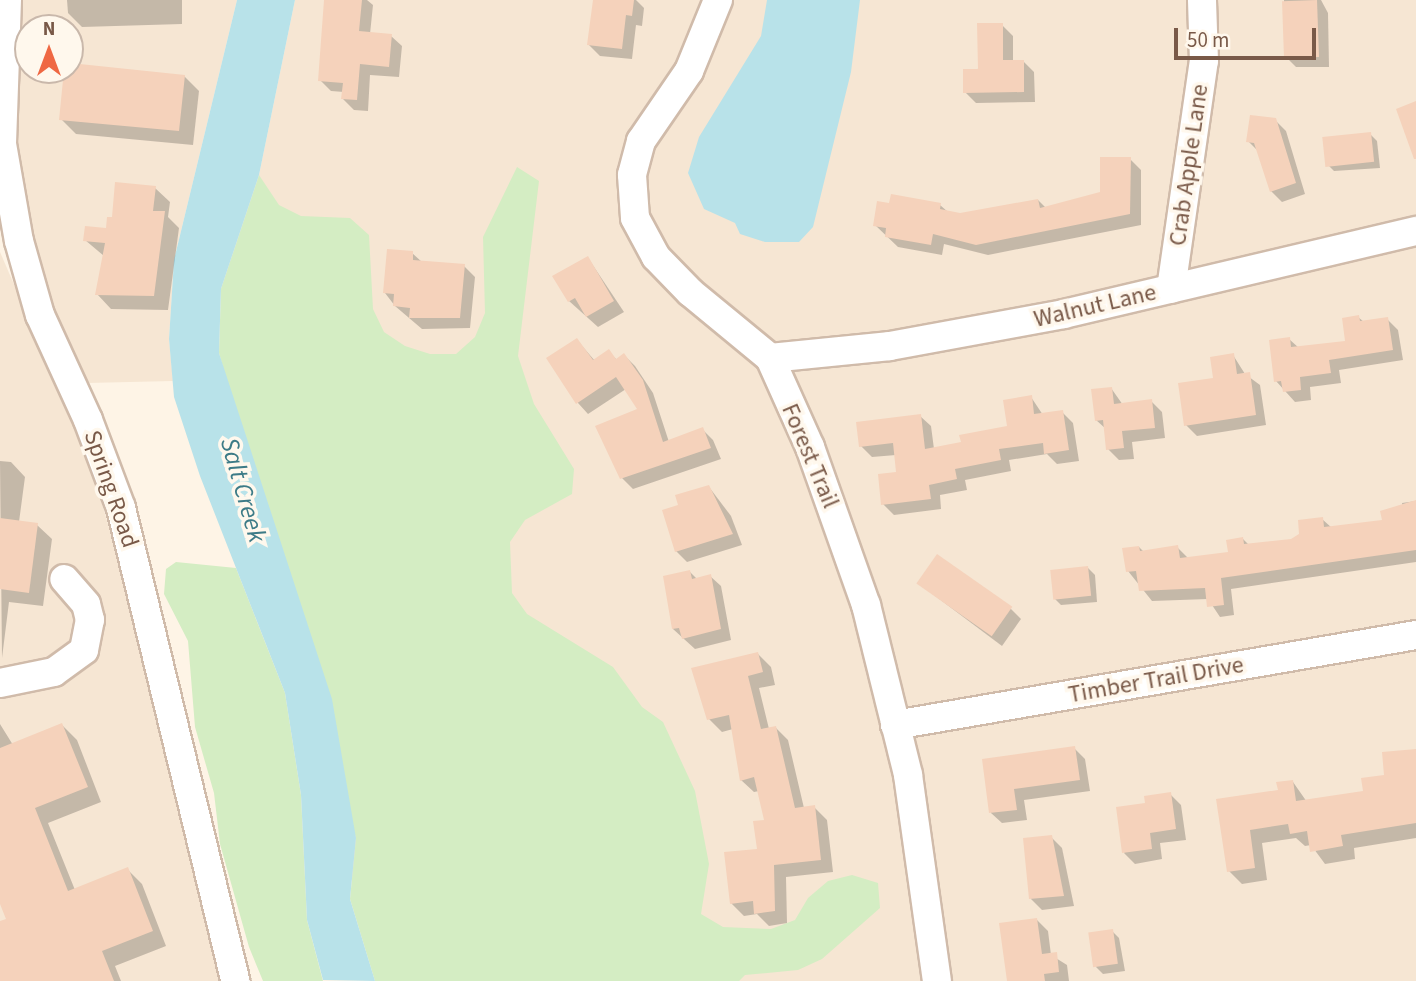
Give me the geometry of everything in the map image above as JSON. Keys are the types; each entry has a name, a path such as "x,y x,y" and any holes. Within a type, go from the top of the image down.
{"street":[{"name":"Spring Road","path":"6,0 2,144 19,241 40,315 88,420 121,508 235,981"},
{"name":"Forest Trail","path":"718,0 689,71 641,141 631,195 635,218 656,257 690,292 770,358 846,544 908,775 937,981"},
{"name":"Crab Apple Lane","path":"1171,289 1204,61 1202,0"},
{"name":"Walnut Lane","path":"770,358 926,340 1171,289 1416,230"},
{"path":"0,683 54,672 84,650 90,620 86,604 64,579"},
{"name":"Timber Trail Drive","path":"895,725 1416,635"}],"shaded area":[{"path":"23,0 237,0 174,260 169,339 173,381 87,383 58,326 33,256 19,188 15,131 18,84 84,84 84,14 22,14"},
{"path":"295,0 1416,0 1416,981 375,981 221,289 259,175"},
{"path":"0,252 87,453 139,629 224,981 0,981"}],"green space":[{"path":"517,167 539,181 518,356 534,404 574,469 572,494 525,520 510,542 512,593 527,614 613,667 642,707 663,722 695,791 709,864 701,914 723,927 771,929 795,920 808,898 828,881 852,875 878,883 880,908 822,959 798,970 745,975 739,981 375,981 350,899 356,838 219,353 221,289 259,175 279,205 301,216 350,218 369,235 373,309 384,332 405,346 430,354 456,354 475,337 485,313 483,237"},
{"path":"176,562 236,568 285,693 301,795 307,920 323,981 263,981 249,947 220,844 214,793 195,727 188,641 164,594 166,569"}],"water":[{"name":"Salt Creek","path":"237,0 295,0 259,175 221,289 219,353 332,699 356,838 350,899 375,981 323,980 307,920 301,795 285,693 200,476 174,397 169,339 174,260"},
{"path":"767,0 860,0 851,72 813,227 799,242 765,242 740,234 735,223 704,209 688,173 699,137 761,36"}],"building":[{"path":"324,0 362,0 359,31 392,34 389,67 360,64 357,100 341,99 343,83 318,81"},
{"path":"593,0 634,0 632,16 626,15 622,49 587,45"},
{"path":"1317,0 1319,57 1284,58 1282,1"},
{"path":"977,23 1003,23 1003,60 1024,60 1024,92 963,93 963,69 978,69"},
{"path":"84,64 185,75 179,131 59,120 63,84 84,84"},
{"path":"1416,101 1416,159 1414,159 1396,109"},
{"path":"1250,115 1276,118 1296,183 1270,192 1254,143 1246,142"},
{"path":"1371,132 1374,162 1325,167 1322,137"},
{"path":"1100,157 1131,157 1130,214 976,245 933,234 931,245 885,237 886,228 873,226 877,201 889,203 891,194 941,203 940,209 960,213 1038,199 1040,208 1100,192"},
{"path":"115,182 156,186 153,211 165,211 154,296 95,295 105,243 83,241 85,226 106,228 107,217 112,217"},
{"path":"387,249 413,251 413,260 465,264 460,318 409,318 410,308 393,306 394,294 383,293"},
{"path":"588,256 614,301 586,317 575,298 568,302 552,276"},
{"path":"1359,315 1360,321 1388,317 1393,350 1329,360 1331,373 1300,377 1301,390 1283,392 1281,381 1274,382 1269,340 1290,337 1291,347 1345,341 1342,318"},
{"path":"577,338 593,360 609,349 616,359 624,353 643,380 663,442 703,427 711,448 620,479 595,426 637,409 616,377 576,404 546,358"},
{"path":"1234,353 1237,374 1250,372 1256,415 1184,426 1178,383 1213,378 1210,357"},
{"path":"1112,387 1114,404 1152,399 1155,428 1122,431 1124,448 1106,450 1103,420 1095,421 1091,389"},
{"path":"1032,395 1034,414 1063,410 1069,450 1044,454 1043,443 999,449 1001,460 955,469 957,479 929,485 931,499 881,505 878,474 896,472 893,443 859,447 856,422 921,414 925,449 961,442 959,435 1007,426 1003,400"},
{"path":"709,485 733,534 675,552 662,510 678,505 675,495"},
{"path":"1416,500 1416,550 1221,578 1224,605 1207,607 1205,588 1139,591 1136,571 1126,572 1122,548 1139,546 1140,551 1178,545 1180,558 1228,552 1226,540 1243,537 1244,544 1291,539 1299,534 1298,520 1323,517 1324,527 1382,520 1380,511"},
{"path":"0,518 38,523 29,593 0,589"},
{"path":"937,554 1012,607 992,636 916,583"},
{"path":"1088,566 1091,596 1053,600 1050,570"},
{"path":"690,570 692,579 711,574 721,629 682,639 679,628 672,629 663,576"},
{"path":"758,652 763,672 748,676 761,729 776,726 795,808 815,805 821,860 774,865 775,911 754,914 753,901 730,904 724,852 757,849 753,821 764,820 754,777 740,781 729,715 707,720 691,668"},
{"path":"62,723 88,787 35,808 68,891 128,867 153,931 102,951 114,981 0,981 0,921 6,919 0,904 0,748"},
{"path":"1075,746 1080,780 1014,789 1017,810 989,813 982,759"},
{"path":"1416,749 1416,823 1341,835 1343,846 1310,852 1307,831 1290,834 1288,824 1250,830 1255,868 1227,872 1216,799 1278,790 1276,782 1293,780 1296,801 1363,791 1361,778 1384,775 1382,752"},
{"path":"1171,792 1176,829 1150,833 1152,849 1122,853 1116,807 1145,803 1144,796"},
{"path":"1052,835 1064,896 1029,899 1023,838"},
{"path":"1037,918 1042,954 1057,952 1059,972 1044,974 1045,981 1007,981 999,923"},
{"path":"1113,929 1118,964 1093,967 1088,932"}]}
